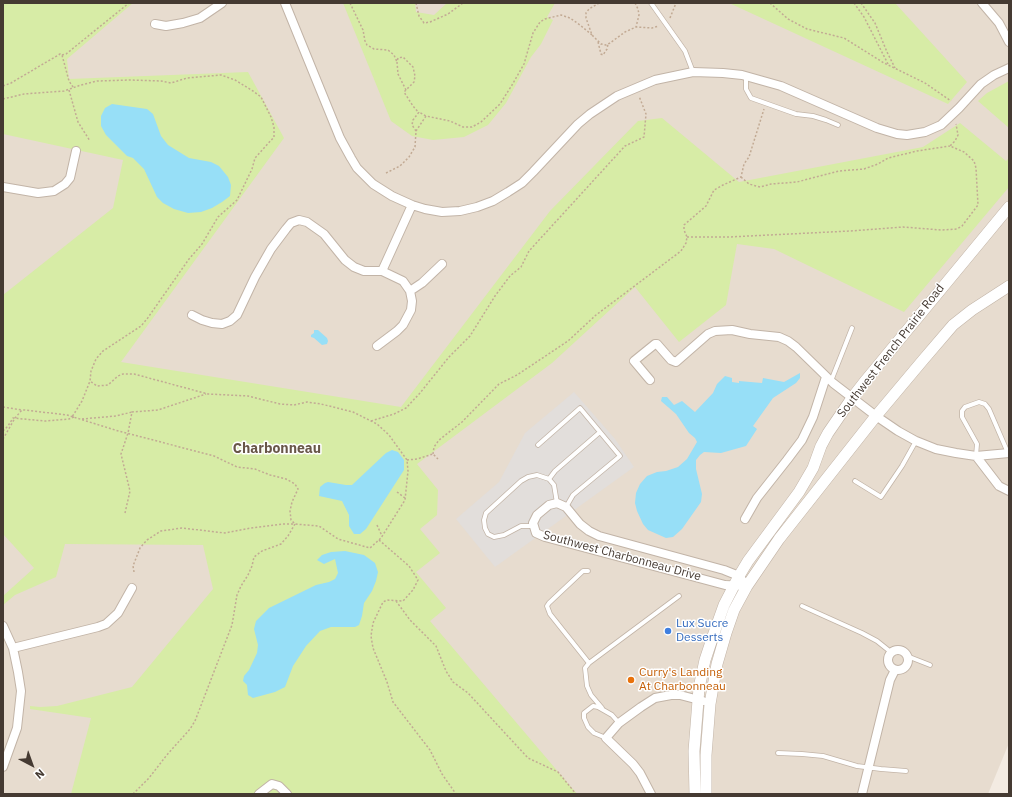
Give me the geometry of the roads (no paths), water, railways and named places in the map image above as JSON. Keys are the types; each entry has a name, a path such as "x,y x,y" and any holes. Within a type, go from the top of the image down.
{"street":[{"path":"155,24 166,26 184,23 200,18 222,3"},
{"path":"284,3 340,138 351,158 365,176 392,196 412,205 442,212 477,207 493,200 522,183 578,124 603,104 617,96 655,80 693,72 724,73 746,76 781,86 877,128 892,133 907,135 925,132 941,125 981,84 994,75 1009,68"},
{"path":"982,3 999,23 1009,42"},
{"path":"3,187 38,193 54,191 65,184 70,178 76,151"},
{"path":"382,271 412,205"},
{"name":"Southwest French Prairie Road","path":"695,794 694,751 699,688 712,636 736,581 761,542 799,492 813,468 821,446 828,433 852,398 1009,206"},
{"path":"192,315 202,320 222,324 237,315 255,277 272,249 291,223 299,220 307,222 324,234 345,260 354,267 364,271 382,271 403,281 410,291 412,301 411,310 407,318 397,332 376,346"},
{"path":"410,291 422,283 442,264"},
{"path":"706,794 706,755 710,704 717,664 734,610 747,586 779,540 876,416 953,325 972,310 1009,286"},
{"path":"650,380 634,361 652,344 657,344 671,360 676,362 708,334 723,329 779,337 796,347 828,379 852,398 898,431 916,441 946,451 976,456 1009,453"},
{"path":"745,519 757,498 802,440 828,379"},
{"path":"976,456 998,486 1009,491"},
{"name":"Southwest Charbonneau Drive","path":"557,503 566,507 580,524 599,536 724,570 736,581 545,537 536,533 533,523 537,515 549,505 557,503"},
{"path":"736,581 747,586"},
{"path":"13,648 106,624 118,614 132,588"},
{"path":"3,626 13,648 20,682 21,701 17,728 3,767"},
{"path":"898,650 907,656 908,660 904,669 895,670 891,667 889,663 892,653 898,650"},
{"path":"862,794 890,680 895,670"},
{"path":"651,794 640,773 633,764 606,738 620,723 641,706 655,698 680,695 710,704"},
{"path":"258,794 272,784 279,786 287,794"}],"lane":[{"path":"651,3 686,51 693,72"},
{"path":"746,76 746,89 751,98 796,114 826,120 838,125"},
{"path":"828,379 852,328"},
{"path":"976,456 976,444 962,417 962,411 964,407 979,402 985,404 989,409 1009,453"},
{"path":"538,445 580,408 620,456 573,495 566,507"},
{"path":"549,479 600,432"},
{"path":"855,481 881,497 902,466 916,441"},
{"path":"534,526 521,526 504,535 494,537 488,534 485,528 484,520 486,513 528,477 537,475 549,479 554,485 557,503"},
{"path":"588,571 583,571 546,606 550,614 589,663"},
{"path":"620,723 602,708 591,696 585,668 589,663 679,596"},
{"path":"802,606 862,633 877,641 892,653"},
{"path":"907,656 930,665"},
{"path":"602,708 593,706 584,713 584,718 588,727 594,733 606,738"},
{"path":"778,753 823,756 857,766 906,771"}],"water":[{"path":"112,104 147,109 153,114 161,136 168,145 189,158 211,162 219,166 228,177 231,185 230,196 212,208 201,212 188,213 174,209 163,203 157,197 144,169 133,158 127,156 106,135 101,126 101,116 105,108"},
{"path":"314,330 318,330 327,338 327,344 322,345 311,337"},
{"path":"800,373 800,378 796,383 773,398 753,426 757,429 746,446 721,453 704,452 696,460 696,469 702,494 701,502 682,529 673,537 666,538 648,530 643,524 635,503 636,493 640,484 647,476 678,467 687,459 697,442 676,414 661,401 662,397 667,397 674,405 682,401 695,412 713,393 717,384 725,376 732,378 732,382 739,383 739,381 762,383 763,378 784,382"},
{"path":"392,450 398,452 404,460 404,470 366,529 360,534 354,534 349,526 349,515 342,501 319,496 320,487 328,482 352,485 386,453"},
{"path":"345,551 364,555 375,563 378,572 372,591 364,603 359,625 355,627 331,627 320,631 306,646 293,666 285,687 275,692 253,698 248,695 247,685 243,681 244,676 249,670 257,653 258,645 254,629 256,621 269,608 316,585 335,579 338,573 335,559 324,564 317,560 322,555 331,552"}],"place":[{"name":"Lux Sucre Desserts","path":"668,631"},
{"name":"Curry's Landing At Charbonneau","path":"631,680"}],"district":[{"name":"Charbonneau","path":"277,449"}]}
